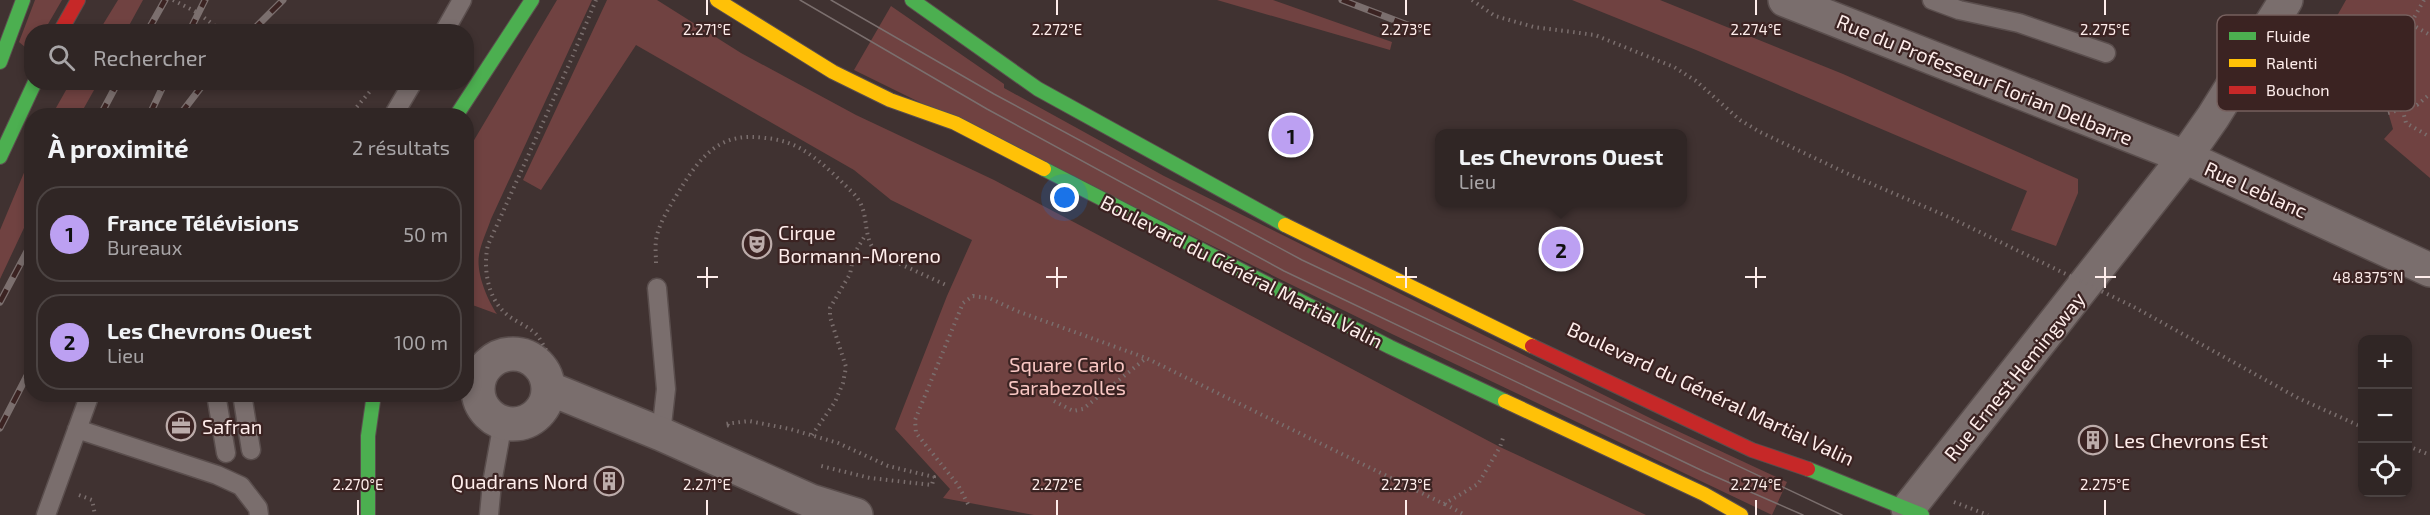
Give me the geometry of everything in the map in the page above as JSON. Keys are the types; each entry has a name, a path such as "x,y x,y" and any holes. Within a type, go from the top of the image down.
{"main road":[{"path":"0,62 23,0"},
{"path":"64,24 78,0"},
{"path":"474,89 532,0"},
{"name":"Boulevard du Général Martial Valin","path":"717,0 833,72 891,100 955,123 1390,347 1704,494 1741,515"},
{"name":"Boulevard du Général Martial Valin","path":"912,0 1038,89 1266,216 1555,358 1752,450 1833,477 1906,514"},
{"path":"0,157 30,90"},
{"path":"461,108 473,90"},
{"path":"368,515 368,436 373,402"}],"street":[{"name":"Rue du Professeur Florian Delbarre","path":"1785,0 2185,157"},
{"name":"Rue Leblanc","path":"2276,15 2286,0"},
{"name":"Rue Leblanc","path":"2217,107 2185,157 2430,270"},
{"name":"Rue Ernest Hemingway","path":"1906,514 2185,157"},
{"path":"518,354 530,358 539,366 548,388 541,409 533,417 523,422 503,422 489,414 481,403 478,391 479,378 485,367 494,359 518,354"},
{"path":"548,388 661,434 811,501 856,515"}],"lane":[{"path":"448,24 462,0"},
{"path":"1932,0 1959,10 2039,30 2106,53"},
{"path":"398,108 408,90"},
{"path":"657,288 666,389 661,434"},
{"path":"46,515 87,402"},
{"path":"217,402 226,453"},
{"path":"243,402 250,450"},
{"path":"489,515 503,422"},
{"path":"77,429 217,475 241,486 258,508 259,515"}],"path":[{"path":"173,0 198,13 212,24"},
{"path":"546,350 536,334 502,311 495,300 485,258 488,244 596,0"},
{"path":"1472,0 1495,16 1534,27 1595,35 1666,63 1696,81 1740,120 1760,132 1844,172 1951,218 2134,307 2298,398 2358,425"},
{"path":"2415,17 2424,0"},
{"path":"2415,26 2430,35"},
{"path":"356,108 371,90"},
{"path":"2415,106 2430,94"},
{"path":"2388,113 2397,111"},
{"path":"2402,111 2406,123 2430,137"},
{"path":"657,288 656,239 671,204 693,169 710,150 729,139 752,136 777,139 802,149 822,164 861,203 865,214 866,234 876,253 946,285"},
{"path":"812,435 835,402 843,383 846,367 830,316 830,308 850,274 854,254 866,234"},
{"path":"968,504 958,485 916,432 915,420 963,303 973,296 989,297 1017,311 1146,358 1465,515"},
{"path":"1054,401 1073,411 1083,409 1146,358"},
{"path":"1444,504 1478,484 1500,447 1512,405"},
{"path":"735,430 725,423 749,421 812,435 838,443 888,466 934,477 932,485 870,478 813,464"},
{"path":"2412,448 2430,455"},
{"path":"83,497 92,500 95,515"},
{"path":"1958,504 1988,515"}],"green space":[{"path":"35,0 62,0 48,24 26,24"},
{"path":"118,0 143,0 130,24 103,24"},
{"path":"557,0 592,0 491,219 481,246 479,270 486,293 497,314 474,306 474,140"},
{"name":"Square Carlo Sarabezolles","path":"607,0 657,0 741,53 856,115 994,180 1500,447 1646,515 1034,515 943,498 950,489 895,429 947,296 972,240 891,200 854,170 636,45 541,190 523,180"},
{"path":"1217,0 1273,0 1392,42 1390,50"},
{"path":"1572,0 1660,0 1843,74 2078,179 2078,193 2056,246 2011,230 2027,191 1696,50"},
{"path":"2346,0 2430,0 2430,178 2384,139 2393,129 2388,111 2415,111 2415,15 2338,15"},
{"path":"891,6 1004,84 1004,88 1164,176 1656,421 1787,482 1772,515 1392,334 854,70"},
{"path":"24,29 24,46 19,42"},
{"path":"66,90 94,90 84,108 56,108"},
{"path":"24,173 24,228 0,279 0,230"}],"tram line":[{"path":"800,0 987,109 1284,271 1705,472 1803,515"},
{"path":"831,0 994,94 1302,260 1842,515"}],"railway":[{"path":"152,24 165,0"},
{"path":"193,24 205,0"},
{"path":"259,24 283,0"},
{"path":"1342,0 1418,29"},
{"path":"104,108 114,90"},
{"path":"153,108 161,90"},
{"path":"185,108 199,90"},
{"path":"0,302 24,257"},
{"path":"0,428 24,382"}],"traffic: fast":[{"path":"0,62 23,0"},
{"path":"474,89 532,0"},
{"path":"912,0 1038,89 1285,225"},
{"path":"0,157 31,90"},
{"path":"461,108 473,90"},
{"path":"1044,169 1390,347 1505,401"},
{"path":"368,515 368,436 373,402"},
{"path":"1808,469 1922,515"}],"traffic: slow":[{"path":"717,0 833,72 890,100 955,123 1044,169"},
{"path":"1285,225 1532,346"},
{"path":"1505,401 1704,494 1741,515"}],"traffic: jam":[{"path":"64,24 78,0"},
{"path":"1532,346 1752,450 1808,469"}],"place":[{"name":"France Télévisions","path":"1291,135"},
{"name":"Cirque Bormann-Moreno","path":"757,244"},
{"name":"Les Chevrons Ouest","path":"1561,249"},
{"name":"Safran","path":"181,426"},
{"name":"Les Chevrons Est","path":"2093,440"},
{"name":"Quadrans Nord","path":"609,481"}]}
